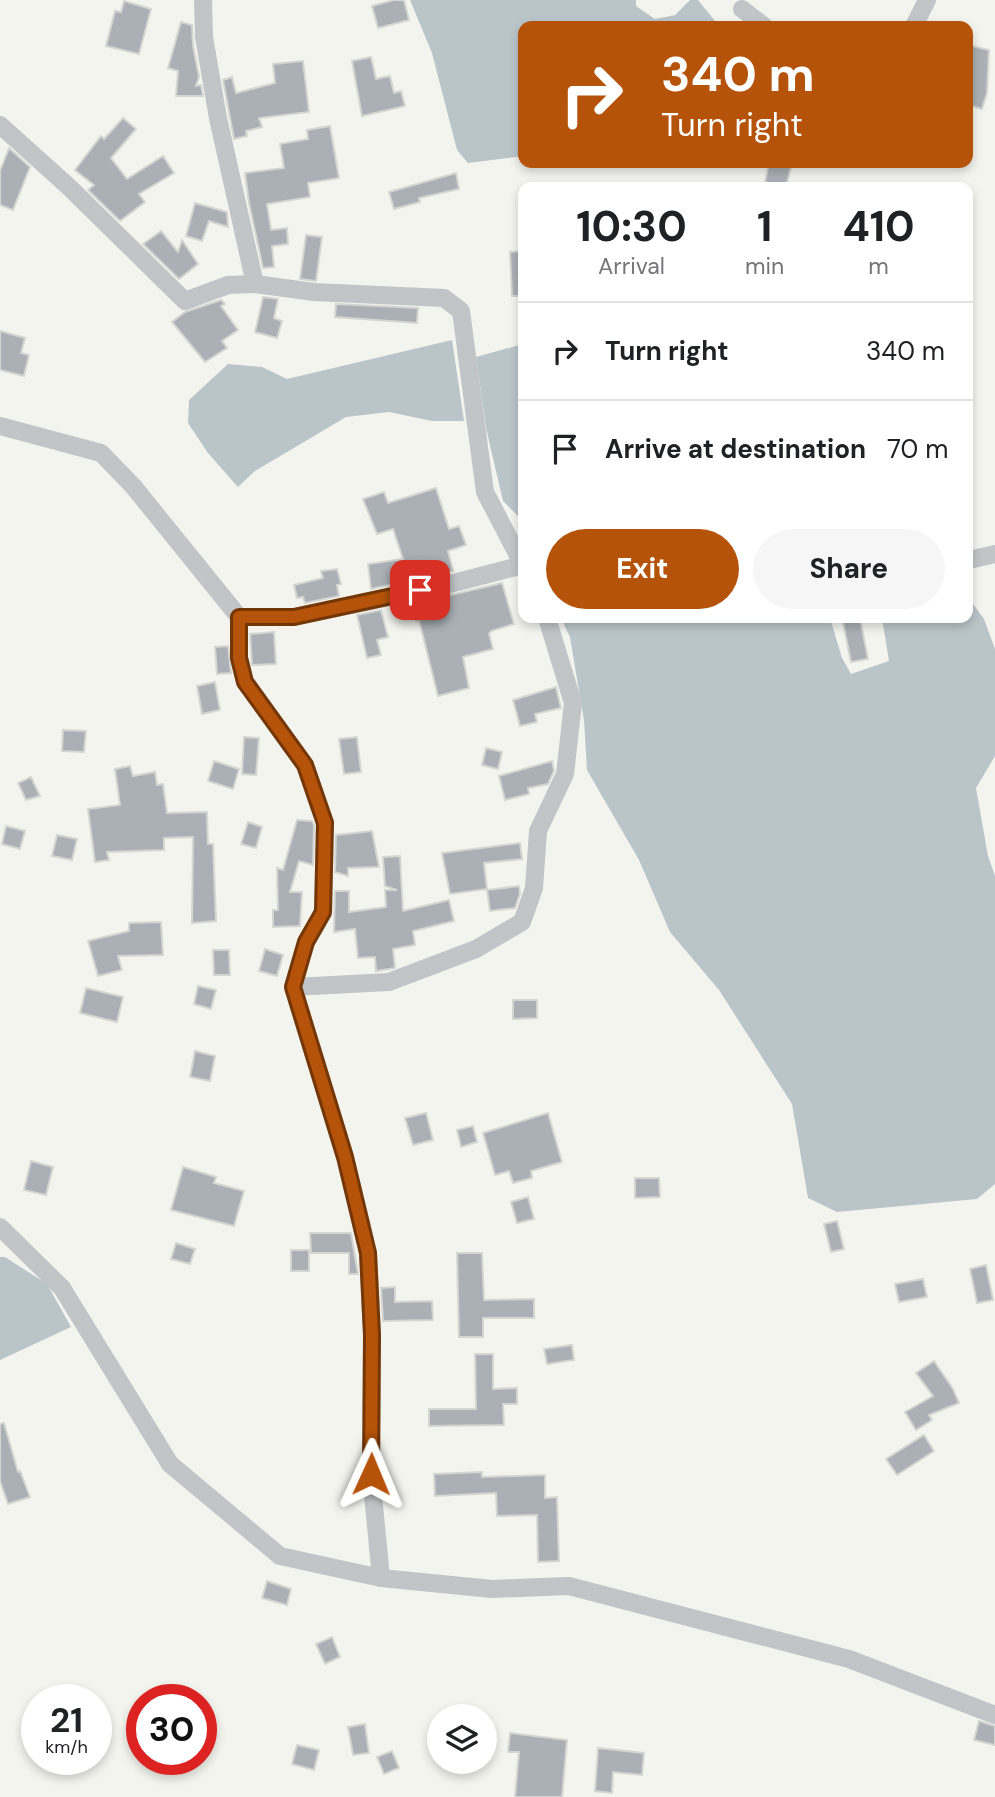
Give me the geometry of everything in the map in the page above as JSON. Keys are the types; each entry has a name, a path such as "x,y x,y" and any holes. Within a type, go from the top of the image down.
{"street":[{"path":"203,0 204,37 218,118 255,284"},
{"path":"916,21 927,0"},
{"path":"743,9 758,21"},
{"path":"0,125 69,187 186,301 228,285 255,284 314,292 444,298 461,311 485,492 518,555"},
{"path":"0,426 101,453 141,495 239,617 239,658 245,682 305,765 325,823 323,912 306,942 293,987 345,1157 368,1253 372,1335 371,1474 382,1578"},
{"path":"973,559 995,554"},
{"path":"239,617 294,617 442,586 518,566"},
{"path":"293,987 389,982 476,949 522,922 534,888 538,831 565,775 573,703 549,623"},
{"path":"0,1227 62,1288 170,1464 280,1556 382,1578 492,1589 569,1586 849,1659 995,1716"}],"shaded area":[{"path":"410,0 636,0 636,6 655,19 675,15 690,0 698,0 715,21 518,21 518,157 468,163 457,150 432,53"},
{"path":"452,340 464,421 432,421 389,412 346,417 255,471 238,487 208,453 188,423 189,400 228,364 262,367 287,379"},
{"path":"518,345 518,516 503,501 486,428 476,357"},
{"path":"973,604 984,619 995,649 995,756 976,788 988,856 995,876 995,1184 977,1199 837,1212 808,1198 792,1104 719,990 670,932 639,860 587,770 584,721 570,637 563,623 832,623 842,658 851,674 889,661 883,623 973,623"},
{"path":"0,1257 5,1257 47,1284 71,1327 0,1360"}],"building":[{"path":"404,0 409,20 378,28 372,6"},
{"path":"124,1 151,9 139,54 106,46 115,11 121,12"},
{"path":"181,22 192,25 199,77 196,86 201,85 203,96 176,96 178,71 168,68"},
{"path":"973,46 989,50 987,93 982,109 973,106"},
{"path":"371,57 376,79 390,76 394,93 401,91 405,106 362,116 352,61"},
{"path":"303,61 309,112 259,118 262,127 246,131 247,136 234,139 223,80 232,77 236,93 275,83 273,64"},
{"path":"123,118 136,129 111,158 127,179 163,156 174,173 139,194 145,202 120,221 88,190 94,185 75,170 101,136 104,139"},
{"path":"330,126 339,178 308,183 310,197 267,204 271,230 287,228 288,244 272,246 274,267 263,268 245,173 284,168 280,144 308,139 307,130"},
{"path":"9,148 30,167 13,210 0,205 0,171"},
{"path":"768,168 791,168 787,182 765,182"},
{"path":"456,173 459,189 419,198 420,202 394,209 389,192"},
{"path":"195,203 227,212 228,227 209,221 202,241 186,236"},
{"path":"161,231 178,252 182,240 198,264 179,279 143,244"},
{"path":"306,235 322,237 316,281 300,279"},
{"path":"518,251 518,296 512,296 510,252"},
{"path":"263,297 278,299 274,318 282,321 277,338 255,332"},
{"path":"221,300 225,304 221,306 238,330 222,341 227,348 205,362 172,322 185,312"},
{"path":"336,304 418,308 417,323 335,317"},
{"path":"0,331 25,338 21,353 29,355 24,376 0,370"},
{"path":"436,488 449,529 459,526 466,545 448,551 453,571 371,589 368,564 403,559 393,529 377,534 363,499 384,492 388,503"},
{"path":"337,569 341,584 337,585 339,596 305,603 303,597 297,598 294,585 323,578 321,571"},
{"path":"502,583 514,624 491,631 489,634 493,649 463,657 469,688 438,696 419,620 416,621 412,604"},
{"path":"381,610 388,637 377,640 381,655 367,658 357,615"},
{"path":"843,623 861,623 868,659 851,662"},
{"path":"274,632 276,664 252,665 250,634"},
{"path":"228,646 231,673 217,674 215,647"},
{"path":"215,682 220,710 202,714 197,686"},
{"path":"556,687 561,708 535,714 537,722 520,726 513,700"},
{"path":"63,730 86,731 84,752 62,751"},
{"path":"244,737 259,738 256,775 242,774"},
{"path":"357,737 361,772 344,774 339,739"},
{"path":"486,748 502,752 498,769 482,765"},
{"path":"214,761 239,769 233,789 208,781"},
{"path":"552,761 554,771 548,784 528,788 529,794 505,800 499,776"},
{"path":"130,766 133,776 155,772 157,785 163,784 167,813 207,812 208,844 213,844 216,921 192,923 193,837 164,838 164,850 107,852 109,860 95,862 88,809 120,805 115,769"},
{"path":"31,777 40,796 26,800 18,783"},
{"path":"297,820 312,821 314,825 313,865 299,861 290,892 302,892 300,926 273,927 273,910 278,910 277,868 283,870"},
{"path":"248,822 262,827 256,848 241,844"},
{"path":"6,826 25,831 20,849 2,844"},
{"path":"372,831 379,867 348,868 348,876 335,872 336,835"},
{"path":"57,835 77,839 72,860 52,856"},
{"path":"520,843 522,859 484,863 487,889 450,894 442,853"},
{"path":"400,856 403,911 449,900 454,921 413,931 415,945 393,949 395,968 376,971 375,957 358,958 355,929 334,932 335,891 349,891 349,912 386,907 385,890 397,890 385,886 383,857"},
{"path":"519,886 520,894 515,908 490,911 487,890"},
{"path":"161,922 163,955 118,956 122,970 98,976 88,941 129,931 129,923"},
{"path":"265,949 283,955 277,976 259,971"},
{"path":"213,950 229,950 230,975 214,975"},
{"path":"198,986 216,990 211,1009 194,1004"},
{"path":"86,988 123,997 117,1022 80,1013"},
{"path":"513,1000 537,1000 537,1018 513,1019"},
{"path":"195,1051 215,1056 210,1081 190,1077"},
{"path":"426,1113 433,1140 413,1145 405,1118"},
{"path":"548,1113 562,1162 531,1171 532,1178 513,1183 509,1171 495,1175 483,1133"},
{"path":"473,1126 477,1142 461,1147 457,1130"},
{"path":"31,1161 53,1167 46,1195 24,1190"},
{"path":"183,1167 216,1177 214,1183 244,1191 234,1226 171,1210"},
{"path":"635,1178 659,1178 660,1197 635,1198"},
{"path":"528,1197 534,1219 517,1223 511,1202"},
{"path":"837,1221 844,1249 831,1252 824,1224"},
{"path":"310,1233 351,1233 358,1274 349,1274 349,1253 311,1253"},
{"path":"176,1243 195,1249 190,1264 171,1259"},
{"path":"291,1250 309,1250 309,1271 291,1271"},
{"path":"457,1253 482,1253 484,1300 534,1299 534,1318 483,1318 483,1337 459,1337"},
{"path":"986,1265 993,1300 977,1303 970,1269"},
{"path":"923,1279 927,1297 899,1302 895,1284"},
{"path":"395,1287 395,1302 432,1301 433,1320 383,1321 381,1288"},
{"path":"572,1345 574,1360 547,1364 544,1349"},
{"path":"475,1354 493,1354 493,1389 517,1388 517,1404 503,1404 504,1425 429,1426 429,1409 476,1409"},
{"path":"934,1361 959,1403 929,1415 932,1420 916,1430 905,1412 933,1396 916,1373"},
{"path":"4,1423 18,1472 20,1471 30,1497 8,1504 0,1481 0,1424"},
{"path":"924,1435 934,1451 897,1475 886,1459"},
{"path":"482,1472 482,1477 545,1475 545,1498 557,1497 559,1561 538,1562 537,1515 497,1516 496,1493 435,1496 434,1474"},
{"path":"267,1581 291,1589 287,1605 262,1598"},
{"path":"332,1637 340,1657 325,1664 316,1644"},
{"path":"979,1721 995,1726 995,1745 974,1740"},
{"path":"365,1724 369,1753 353,1755 348,1727"},
{"path":"510,1733 567,1740 562,1797 515,1797 519,1752 508,1752"},
{"path":"297,1745 319,1750 314,1770 292,1764"},
{"path":"598,1748 644,1753 642,1775 613,1772 612,1793 595,1791"},
{"path":"392,1751 399,1768 384,1774 377,1757"}],"route":[{"path":"371,1474 372,1335 368,1253 345,1157 293,987 306,942 323,912 326,876 325,823 305,765 245,682 239,658 239,617 294,617 420,590"}]}
